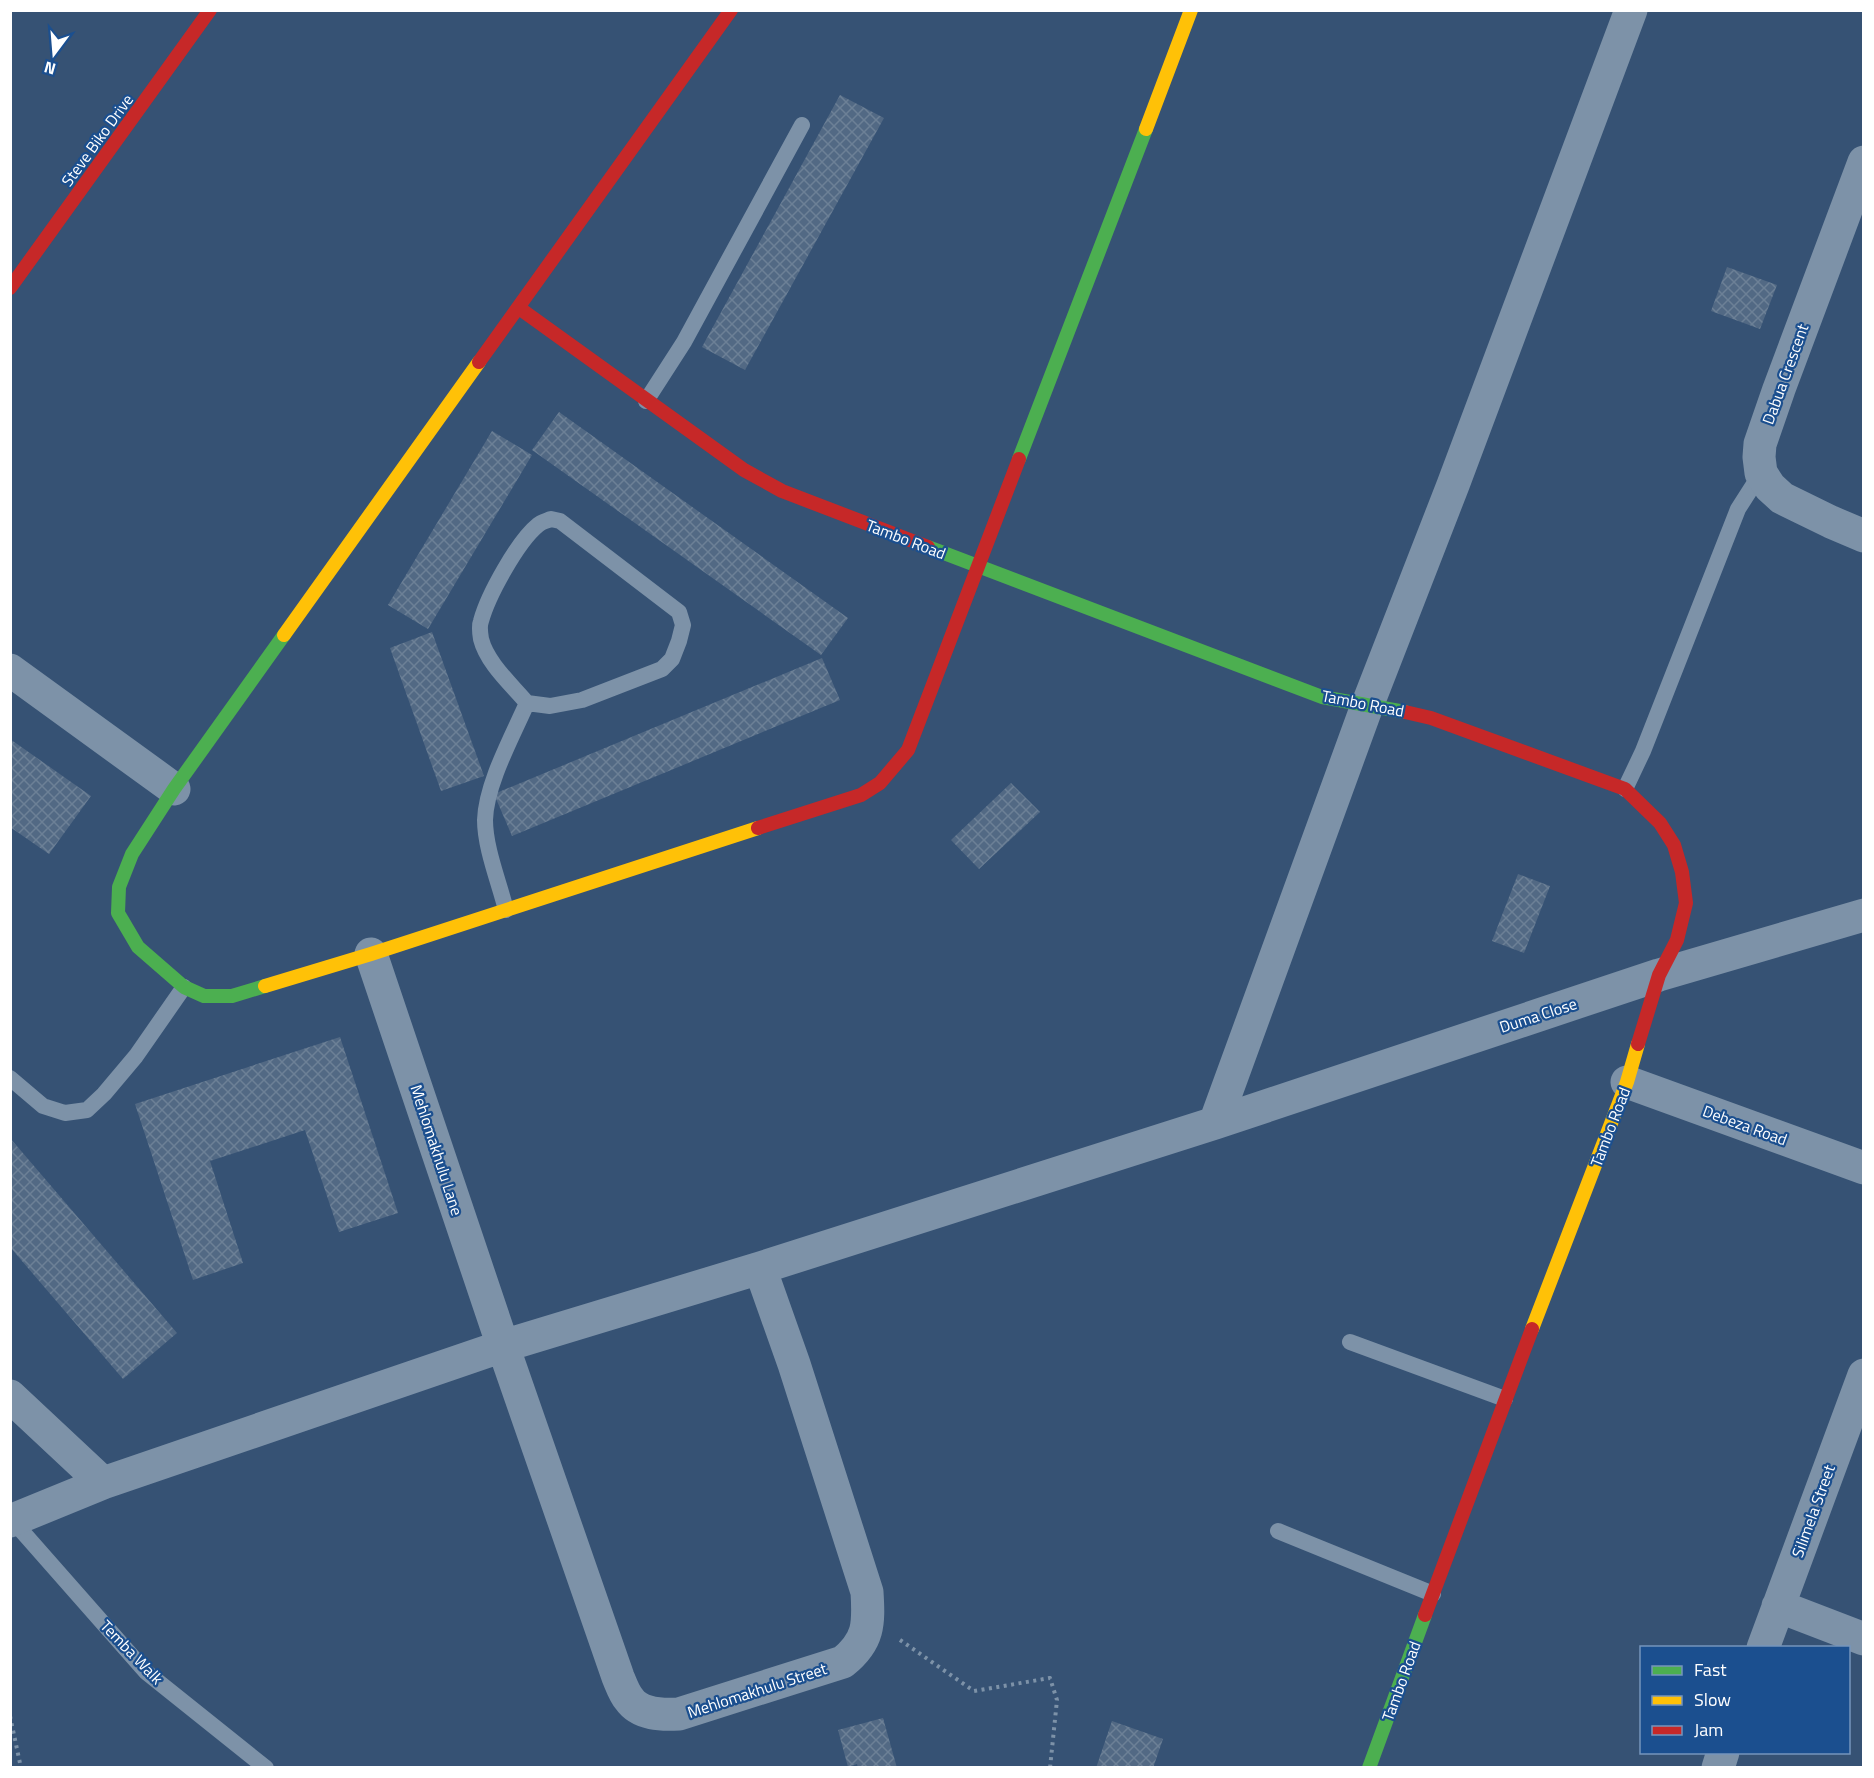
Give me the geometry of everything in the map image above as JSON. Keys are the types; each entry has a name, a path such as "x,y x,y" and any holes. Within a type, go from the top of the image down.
{"street":[{"name":"Steve Biko Drive","path":"10,288 210,10"},
{"path":"731,10 174,789 132,854 119,887 118,913 138,947 184,987 204,996 232,996 371,954 861,795 880,783 908,750 1191,10"},
{"path":"1215,1123 1367,706 1453,485 1631,10"},
{"name":"Dabua Crescent","path":"1761,473 1758,457 1760,444 1863,162"},
{"name":"Tambo Road","path":"519,308 744,470 782,491 1322,697 1431,718 1625,789 1660,823 1674,845 1682,872 1686,903 1677,940 1659,975 1627,1082 1505,1399 1369,1767"},
{"path":"1761,473 1770,487 1782,498 1863,536"},
{"path":"10,670 174,789"},
{"name":"Duma Close","path":"12,1521 103,1483 503,1346 760,1268 1215,1123 1659,975 1863,915"},
{"name":"Mehlomakhulu Lane","path":"371,954 503,1346"},
{"name":"Debeza Road","path":"1627,1082 1863,1168"},
{"name":"Mehlomakhulu Street","path":"503,1346 618,1677 629,1700 643,1711 661,1715 680,1714 843,1662 855,1652 864,1638 868,1619 867,1592 794,1364 760,1268"},
{"name":"Silimela Street","path":"1763,1646 1863,1375"},
{"path":"10,1396 103,1483"},
{"path":"1778,1606 1863,1639"}],"lane":[{"path":"646,401 684,342 802,125"},
{"path":"1625,789 1643,751 1738,509 1761,473"},
{"path":"550,519 560,521 679,612 683,625 672,659 662,669 582,700 550,706 527,703 486,653 481,638 480,623 490,598 517,552 539,523 550,519"},
{"path":"506,910 488,842 485,821 487,801 527,703"},
{"path":"10,1078 43,1106 65,1113 87,1110 104,1094 136,1056 184,987"},
{"path":"1350,1342 1505,1399"},
{"name":"Temba Walk","path":"12,1521 146,1672 266,1767"},
{"path":"1278,1531 1433,1594"}],"path":[{"path":"868,1619 974,1691 1050,1678 1057,1700 1050,1767"},
{"path":"10,1716 21,1767"}],"building":[{"path":"840,95 884,118 745,370 702,347"},
{"path":"1727,267 1777,285 1760,329 1711,311"},
{"path":"559,412 848,618 821,655 532,450"},
{"path":"492,431 532,455 428,629 388,605"},
{"path":"432,632 484,776 441,791 390,648"},
{"path":"822,658 840,700 512,836 494,794"},
{"path":"10,739 91,796 49,854 10,827"},
{"path":"1011,783 1040,812 979,869 951,840"},
{"path":"1518,874 1550,886 1524,953 1492,941"},
{"path":"340,1037 398,1213 339,1232 305,1130 210,1161 243,1263 193,1280 135,1104"},
{"path":"10,1138 177,1333 123,1379 10,1247"},
{"path":"883,1718 897,1768 858,1768 857,1764 848,1767 838,1730"},
{"path":"1112,1721 1163,1739 1153,1768 1096,1768"}],"traffic: fast":[{"path":"1019,459 1146,129"},
{"path":"928,547 1322,697 1405,712"},
{"path":"265,986 232,996 204,996 184,987 138,947 118,913 119,887 132,854 174,789 284,635"},
{"path":"1369,1768 1425,1615"}],"traffic: slow":[{"path":"1146,129 1191,10"},
{"path":"284,635 479,362"},
{"path":"265,986 371,954 758,828"},
{"path":"1532,1329 1627,1082 1638,1044"}],"traffic: jam":[{"path":"10,288 210,10"},
{"path":"479,362 731,10"},
{"path":"519,308 744,470 782,491 928,547"},
{"path":"758,828 861,795 880,783 908,750 1019,459"},
{"path":"1405,712 1431,718 1625,789 1660,823 1674,845 1682,872 1686,903 1677,940 1659,975 1638,1044"},
{"path":"1425,1615 1532,1329"}]}
